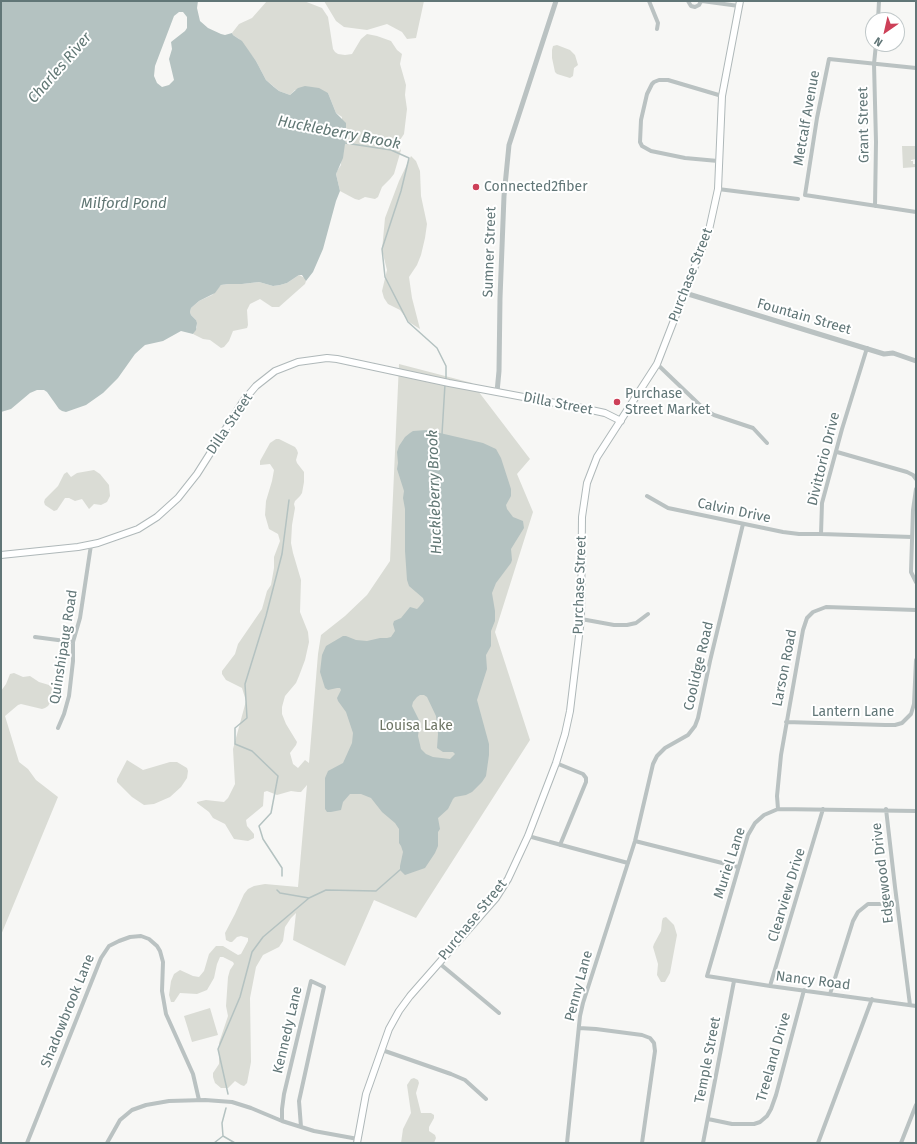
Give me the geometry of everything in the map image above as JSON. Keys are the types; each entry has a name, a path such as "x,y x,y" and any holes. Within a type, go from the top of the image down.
{"main road":[{"name":"Purchase Street","path":"358,1141 366,1094 389,1029 399,1011 410,996 496,898 508,879 528,836 566,734 581,619 582,517 587,483 597,458 657,364 709,230 718,189 718,161 722,96 740,4"},
{"name":"Dilla Street","path":"1,555 91,545 138,529 157,517 171,506 197,474 244,400 256,386 275,371 298,362 327,358 582,408 605,413 621,421"}],"street":[{"name":"Sumner Street","path":"497,392 499,371 504,193 509,145 556,1"},
{"path":"649,1 658,23 656,29"},
{"path":"688,1 691,6 695,7 702,1 740,4"},
{"path":"878,12 879,1"},
{"name":"Grant Street","path":"875,52 875,206"},
{"name":"Metcalf Avenue","path":"875,206 805,195 817,118 829,59 916,68"},
{"path":"718,161 651,151 642,146 640,142 647,94 652,84 658,80 668,80 722,96"},
{"path":"718,189 798,199"},
{"path":"875,206 916,212"},
{"name":"Fountain Street","path":"685,293 792,327 884,354 893,353 916,361"},
{"name":"Divittorio Drive","path":"821,534 822,503 842,429 867,348"},
{"path":"657,364 704,409 714,415 753,428 767,443"},
{"path":"836,452 907,472 913,475 916,479"},
{"path":"916,489 913,510 911,572 916,582"},
{"name":"Calvin Drive","path":"647,496 668,508 788,533 821,534"},
{"name":"Coolidge Road","path":"628,863 635,841 654,760 665,748 688,734 693,729 698,718 742,524"},
{"path":"821,534 912,537"},
{"name":"Quinshipaug Road","path":"58,728 69,696 74,661 73,642 80,618 91,545"},
{"name":"Larson Road","path":"778,809 778,783 786,722 803,630 807,618 818,609 826,607 916,610"},
{"path":"581,619 614,625 627,625 636,623 648,614"},
{"path":"35,637 73,642"},
{"name":"Lantern Lane","path":"786,722 895,725 902,722 911,714 914,704 916,660"},
{"path":"556,762 583,774 586,778 586,782 560,846"},
{"name":"Muriel Lane","path":"707,976 748,835 755,824 764,815 778,809 886,809 916,811"},
{"name":"Clearview Drive","path":"770,986 823,809"},
{"name":"Edgewood Drive","path":"886,809 910,1005"},
{"path":"528,836 560,846 628,863"},
{"path":"635,841 738,868"},
{"name":"Penny Lane","path":"567,1143 583,1003 628,863"},
{"path":"830,994 853,921 858,912 868,904 897,904"},
{"name":"Shadowbrook Lane","path":"28,1143 101,958 110,946 118,941 130,937 141,936 149,939 160,951 162,962 162,990 166,1014 193,1074 199,1100"},
{"path":"439,963 499,1013"},
{"name":"Nancy Road","path":"707,976 916,1006"},
{"name":"Kennedy Lane","path":"282,1121 284,1094 311,981 324,987 299,1101 301,1127"},
{"name":"Temple Street","path":"703,1143 734,981"},
{"name":"Treeland Drive","path":"708,1119 732,1124 754,1124 760,1122 767,1116 776,1095 804,990"},
{"path":"818,1143 872,999"},
{"path":"579,1028 596,1028 645,1035 654,1043 655,1051 642,1143"},
{"path":"382,1050 436,1068 465,1080 486,1099"},
{"path":"107,1143 120,1120 132,1110 161,1102 199,1100 223,1101 237,1104 314,1131 358,1141"},
{"path":"901,1143 916,1105"}],"green space":[{"path":"267,1 304,1 322,8 328,17 333,49 338,54 352,54 361,39 367,34 391,41 397,50 402,54 400,64 406,85 405,95 407,109 404,134 398,143 401,150 394,174 382,187 378,197 375,199 365,197 359,200 340,191 336,174 341,165 342,117 336,113 328,93 295,90 290,95 279,91 266,80 256,61 239,39 233,35 232,33 239,24 252,18"},
{"path":"324,1 424,1 416,38 407,39 402,32 387,24 367,30 344,27 336,21"},
{"path":"557,45 570,50 575,55 578,65 574,68 573,76 570,78 555,72 552,50 553,46"},
{"path":"902,146 916,146 916,159 911,161 913,161 913,164 916,164 916,167 903,168"},
{"path":"411,156 416,161 420,171 421,196 427,224 421,255 417,265 409,277 412,298 420,329 409,322 400,310 388,304 382,291 387,270 382,250 385,218 399,181"},
{"path":"299,275 305,278 305,284 279,307 272,307 260,299 250,304 247,310 247,328 233,331 229,341 224,347 221,348 210,340 203,339 193,334 197,327 196,320 190,312 191,308 199,301 212,295 221,285 259,282 273,286 287,283"},
{"name":"Louisa Lake","path":"399,364 472,383 530,459 517,474 533,512 495,632 530,740 416,918 374,900 345,966 293,940 296,913 291,918 285,927 283,941 279,947 263,955 256,967 250,998 251,1062 247,1083 244,1086 235,1081 228,1088 221,1088 215,1083 213,1073 219,1064 219,1043 228,1016 226,1006 228,977 234,964 223,957 220,957 214,978 207,990 197,994 180,993 174,1002 171,1002 169,995 171,981 174,974 180,970 199,977 204,971 209,954 216,946 223,946 238,955 241,954 248,941 248,938 241,936 230,942 226,940 225,933 244,894 248,889 265,884 298,887 307,785 301,792 291,791 277,795 267,791 264,792 263,806 246,820 247,826 254,834 254,838 248,841 234,839 225,824 213,818 209,812 197,803 206,800 224,802 228,798 235,784 233,749 246,701 242,688 226,680 222,674 222,671 235,654 238,644 262,609 267,591 271,585 274,557 280,541 278,534 269,529 265,515 266,501 274,470 270,464 260,465 260,461 270,443 276,439 279,439 295,447 298,453 296,460 297,463 304,472 302,493 294,504 295,508 291,543 301,580 300,612 308,632 309,642 305,660 299,676 296,683 285,696 282,707 282,714 286,724 297,742 290,753 293,764 298,768 305,760 309,763 318,654 321,635 345,616 367,595 390,561"},
{"path":"94,470 100,474 109,485 110,496 107,502 101,505 94,504 89,509 82,499 75,501 65,498 57,510 54,511 45,505 45,499 58,486 64,474 67,472 71,477 77,473"},
{"path":"14,673 23,677 30,676 39,682 49,685 54,690 52,700 45,708 42,709 21,704 5,716 19,762 28,769 36,780 58,797 1,935 1,691 10,674"},
{"path":"127,760 143,770 170,762 177,762 187,768 187,778 181,787 170,797 154,804 144,805 132,797 117,782 117,779"},
{"path":"666,917 674,925 677,935 670,973 665,982 661,982 657,975 658,964 653,947 661,931 663,918"},
{"path":"210,1008 218,1035 192,1042 184,1016"},
{"path":"414,1078 418,1080 419,1083 416,1093 421,1113 431,1113 434,1115 429,1131 435,1135 436,1138 434,1143 401,1143 403,1129 411,1113 407,1085 411,1079"}],"water":[{"name":"Milford Pond","path":"1,1 198,1 197,8 200,21 208,28 221,34 225,35 232,33 242,41 256,61 266,80 279,91 290,95 298,88 305,86 319,88 328,93 336,113 346,123 343,158 336,174 340,191 323,249 313,272 306,281 302,275 299,275 287,283 273,286 259,282 221,285 215,293 199,301 191,308 191,315 197,323 196,330 193,334 181,331 163,341 145,345 135,354 118,378 103,393 86,405 66,412 62,411 47,392 44,390 37,390 30,393 11,409 1,412","holes":["179,12 183,12 187,17 187,28 171,42 172,49 169,59 174,80 169,85 162,87 157,83 154,76 155,66 174,16"]},
{"name":"Louisa Lake","path":"427,430 483,443 496,449 501,458 511,489 511,496 506,505 507,509 513,517 523,521 524,528 511,549 511,563 496,583 492,593 495,621 491,631 491,646 486,655 487,669 477,700 489,744 486,776 472,792 455,797 448,809 438,818 440,829 438,832 438,846 425,868 405,875 400,870 403,852 399,843 399,829 395,823 382,812 371,798 361,794 350,794 343,802 341,810 327,812 325,809 325,778 328,771 343,763 352,743 353,733 346,712 337,698 341,690 340,688 328,690 325,688 320,672 322,655 326,646 343,636 356,640 367,641 391,637 395,631 393,624 394,621 401,618 410,607 417,609 424,601 423,598 409,586 407,580 405,509 403,498 404,491 397,469 397,452 399,446 405,437 413,431","holes":["424,695 427,697 436,716 438,734 437,748 443,752 453,752 455,754 450,759 433,757 426,754 421,749 418,736 420,722 412,706 417,697"]}],"waterway":[{"name":"Huckleberry Brook","path":"345,143 391,150 409,158 401,191 382,249 385,277 408,322 437,348 446,366 446,381"},
{"name":"Huckleberry Brook","path":"442,434 445,384"},
{"path":"282,876 282,868 263,839 259,826 271,813 278,776 252,751 235,744 235,728 247,718 245,684 266,616 282,554 289,500"},
{"name":"Huckleberry Brook","path":"228,1094 218,1049 240,997 252,952 263,937 309,898 326,890 376,891 401,869"},
{"path":"277,890 280,893 309,898"},
{"name":"Huckleberry Brook","path":"214,1143 223,1136 222,1123 226,1108"},
{"path":"223,1136 235,1143"}],"place":[{"name":"Connected2fiber","path":"476,187"},
{"name":"Purchase Street Market","path":"617,402"}],"water label":[{"name":"Charles River","path":"60,68"}]}
